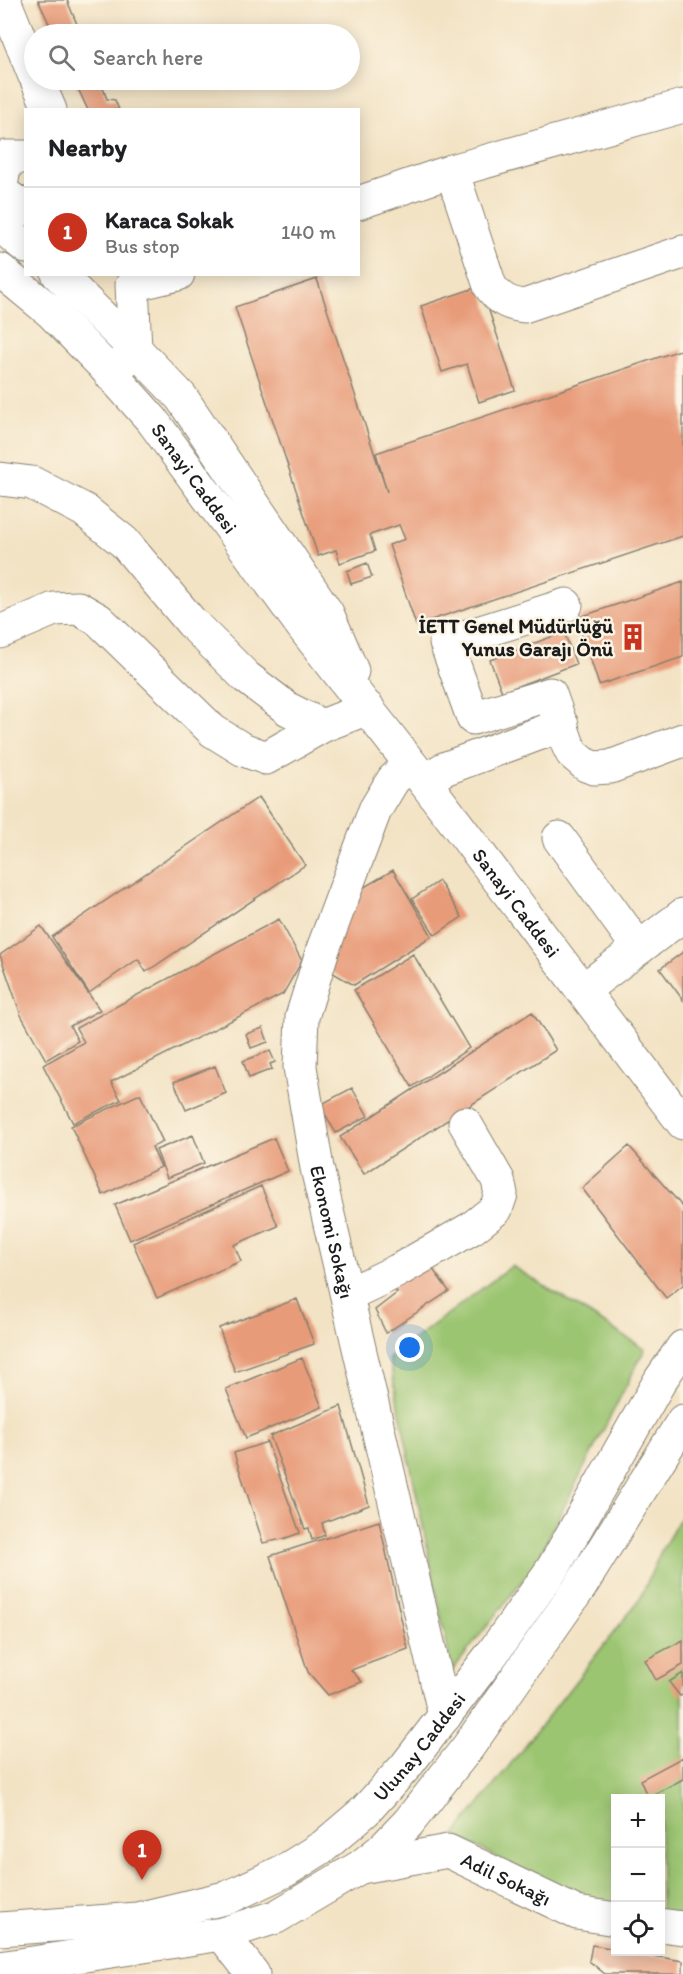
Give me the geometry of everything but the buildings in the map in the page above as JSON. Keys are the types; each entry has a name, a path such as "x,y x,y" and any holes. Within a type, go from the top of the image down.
{"street":[{"path":"4,0 24,64"},
{"path":"38,90 49,108"},
{"path":"360,202 452,171 683,106"},
{"path":"16,157 0,191 24,208"},
{"path":"452,171 490,286 502,301 513,305 524,306 683,252"},
{"path":"0,225 24,245"},
{"name":"Sanayi Caddesi","path":"0,270 51,312 152,420 303,627 368,708 677,1112"},
{"name":"Sanayi Caddesi","path":"60,276 135,349 180,397 327,613 368,708"},
{"path":"129,280 162,276"},
{"path":"112,376 135,349 129,280"},
{"path":"129,280 180,397"},
{"path":"0,479 32,483 84,510 124,542 192,623 246,677 288,709 322,726"},
{"path":"566,605 446,643 473,718 550,694 572,753 579,760 594,768 610,767 683,740"},
{"path":"0,632 54,609 78,608 99,620 213,731 242,750 266,758 322,726 368,708"},
{"name":"Ekonomi Sokağı","path":"445,1716 317,1168 300,1067 302,1017 323,949 375,810 393,780 417,772 444,769 561,725"},
{"path":"560,838 638,947"},
{"path":"583,990 683,915"},
{"path":"347,1295 397,1271 472,1228 496,1209 501,1194 498,1180 465,1123"},
{"name":"Ulunay Caddesi","path":"0,1929 137,1919 229,1897 286,1870 324,1846 364,1811 406,1766 492,1654 553,1568 661,1379 683,1347"},
{"name":"Ulunay Caddesi","path":"0,1968 222,1934 276,1917 360,1867 383,1849 408,1823 468,1747 580,1587 683,1421"},
{"name":"Adil Sokağı","path":"360,1867 448,1851 577,1913 611,1918"},
{"path":"665,1926 683,1928"},
{"path":"222,1934 253,1974"}],"green space":[{"path":"512,1266 645,1349 533,1567 452,1671 389,1358"},
{"path":"683,1513 683,1916 665,1914 665,1794 611,1794 611,1908 585,1905 455,1835 640,1599 660,1553"}],"place":[{"name":"İETT Genel Müdürlüğü Yunus Garajı Önü","path":"633,637"},
{"name":"Karaca Sokak","path":"142,1880"}]}
